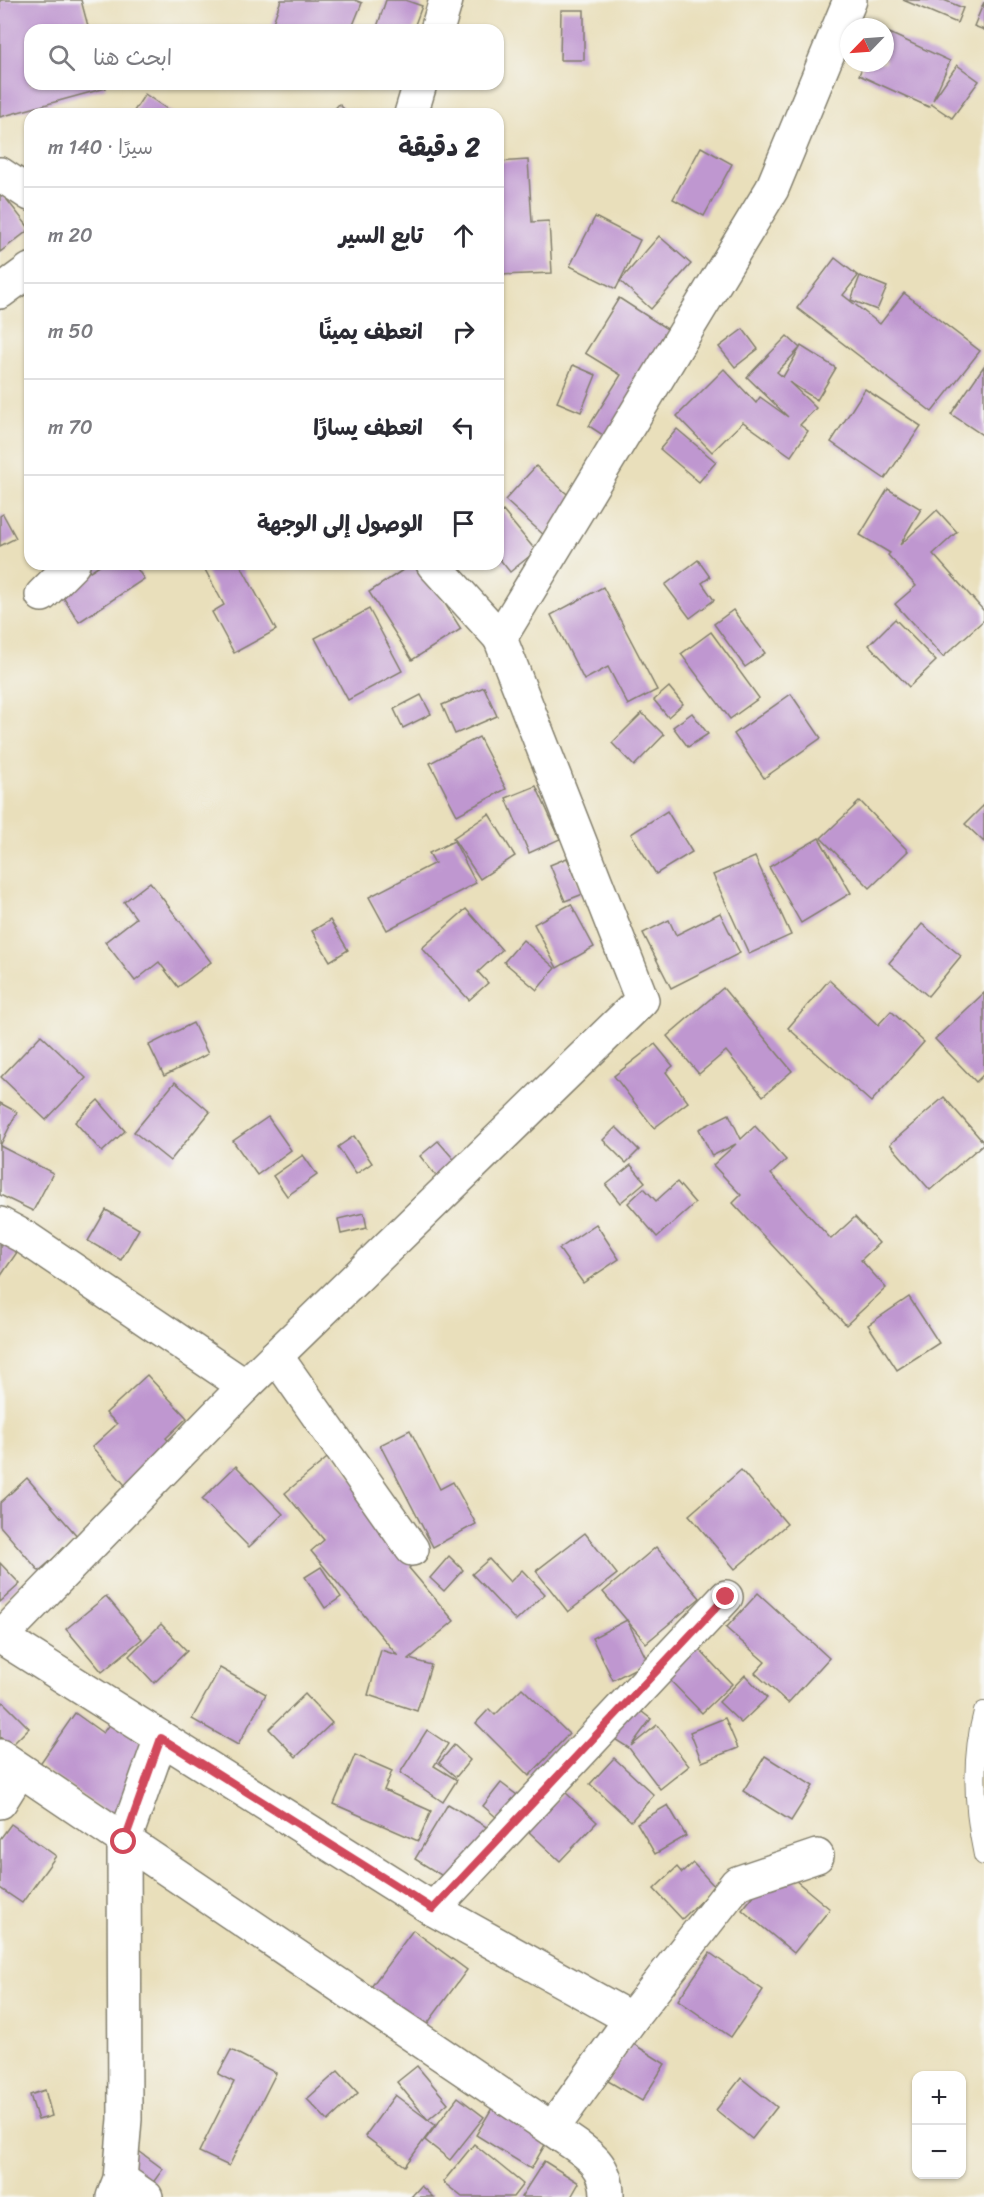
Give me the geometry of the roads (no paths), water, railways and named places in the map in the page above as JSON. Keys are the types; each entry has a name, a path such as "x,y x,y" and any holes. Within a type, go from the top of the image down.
{"street":[{"path":"439,24 446,0"},
{"path":"500,638 772,189 850,0"},
{"path":"413,108 418,90"},
{"path":"0,174 24,190"},
{"path":"0,292 24,274"},
{"path":"42,595 67,570"},
{"path":"438,570 500,638 642,1000 245,1386 1,1638 433,1909 631,2019"},
{"path":"0,1224 27,1238 245,1386"},
{"path":"276,1356 412,1549"},
{"path":"433,1909 726,1597"},
{"path":"126,2191 124,1842 161,1738"},
{"path":"0,1802 10,1763 552,2129 600,2164 606,2177 607,2197"},
{"path":"552,2129 631,2019 737,1884 817,1856"}],"lane":[{"path":"984,1712 974,1773 976,1820 984,1856"}]}
